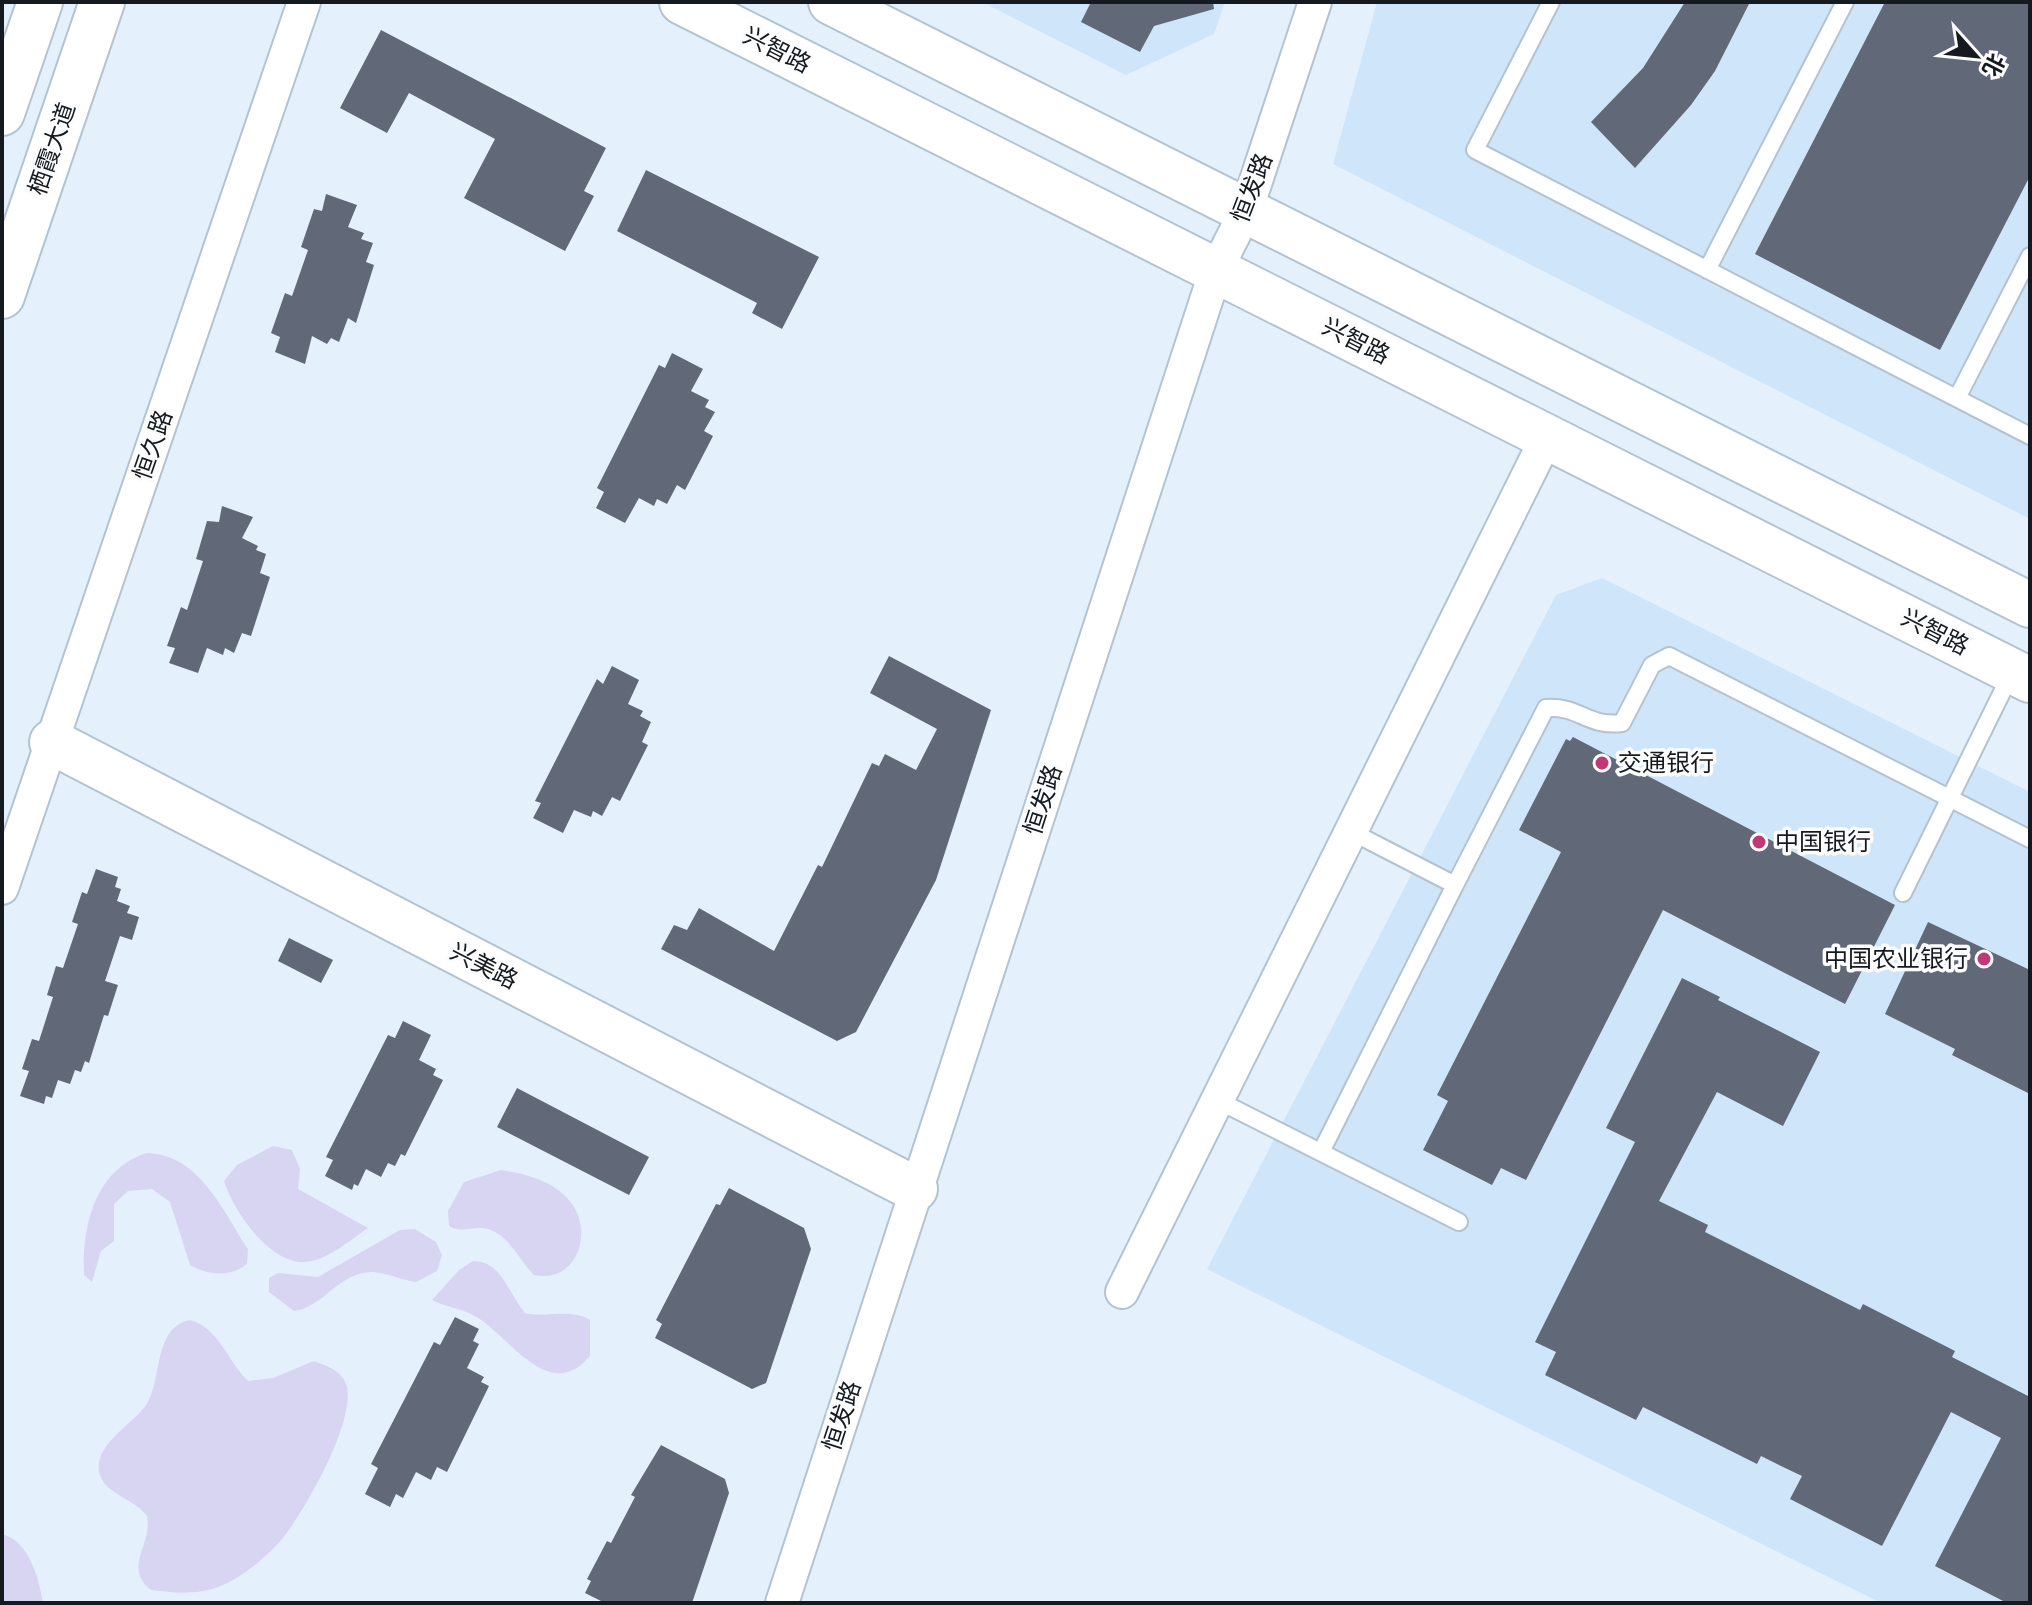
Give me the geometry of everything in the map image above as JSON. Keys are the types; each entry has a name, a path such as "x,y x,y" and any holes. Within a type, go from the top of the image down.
{"main road":[{"path":"2,113 40,2"},
{"name":"栖霞大道","path":"2,296 102,2"},
{"name":"兴智路","path":"682,2 2021,675"},
{"path":"831,2 2030,605"},
{"name":"兴美路","path":"52,742 915,1189"}],"street":[{"name":"恒久路","path":"2,888 304,2"},
{"name":"恒发路","path":"782,1603 1216,270 1246,211 1315,2"},
{"path":"1122,1292 1547,437"}],"lane":[{"path":"1551,2 1475,150 2030,436"},
{"path":"1707,270 1845,2"},
{"path":"1957,398 2030,256"},
{"path":"1321,1152 1546,708 1565,707 1601,725 1622,723 1652,665 1669,656 2030,839"},
{"path":"1903,893 1950,798 2021,675"},
{"path":"1350,831 1455,885"},
{"path":"1217,1100 1459,1222"}],"shaded area":[{"path":"982,2 1225,2 1214,34 1126,75"},
{"path":"1377,2 2030,2 2030,519 1333,164"},
{"path":"1602,578 2030,792 2030,1603 1881,1603 1207,1269 1556,595"},
{"path":"273,1146 292,1150 300,1169 298,1189 368,1228 337,1250 312,1261 290,1260 265,1244 235,1206 224,1181 237,1165"},
{"path":"147,1153 181,1163 208,1187 248,1249 247,1264 219,1274 190,1265 170,1202 152,1189 128,1191 114,1204 114,1241 101,1251 92,1282 84,1275 86,1238 95,1202 115,1172"},
{"path":"501,1170 531,1176 549,1184 572,1204 581,1229 580,1242 570,1265 560,1272 548,1276 534,1275 496,1232 449,1226 448,1211 464,1182"},
{"path":"415,1229 436,1242 442,1255 437,1271 416,1282 373,1272 361,1273 314,1303 294,1311 269,1292 269,1278 278,1273 318,1277 400,1230"},
{"path":"473,1261 483,1262 498,1272 525,1313 567,1314 590,1320 590,1356 574,1369 559,1373 544,1370 473,1315 432,1300 459,1270"},
{"path":"190,1320 216,1337 248,1381 273,1378 314,1361 330,1367 342,1377 347,1387 347,1403 337,1442 317,1484 286,1534 272,1549 246,1572 218,1587 193,1592 168,1592 151,1590 143,1582 139,1564 148,1526 147,1516 106,1485 101,1479 99,1461 110,1442 148,1402 170,1332"},
{"path":"2,1534 26,1552 39,1583 43,1603 2,1603"}],"building":[{"path":"1091,2 1213,2 1214,9 1154,26 1140,52 1081,22"},
{"path":"1685,2 1750,2 1715,71 1691,105 1635,168 1591,122 1643,68"},
{"path":"1885,2 2030,2 2030,176 1940,350 1755,254"},
{"path":"381,30 606,148 584,191 594,196 565,251 464,198 495,139 409,93 387,133 340,108"},
{"path":"646,170 819,257 782,329 752,313 757,303 617,231"},
{"path":"326,194 357,205 348,227 364,233 361,239 373,243 366,262 374,265 356,323 348,318 339,342 331,338 327,344 312,336 305,364 275,352 280,337 271,333 285,293 292,296 308,250 301,247 314,209 322,211"},
{"path":"672,353 703,369 691,391 709,400 705,407 715,412 704,431 713,436 685,490 677,485 667,504 657,499 654,506 639,498 625,523 596,508 604,492 597,488 659,365 665,368"},
{"path":"222,506 253,517 242,538 266,554 260,573 270,577 251,636 242,633 234,653 225,648 223,655 207,648 198,673 169,663 175,648 167,646 181,607 187,610 203,561 196,559 207,521 219,522"},
{"path":"889,656 991,710 936,880 856,1032 837,1041 661,949 674,925 687,930 699,908 774,951 818,865 822,867 872,763 879,766 885,754 916,770 937,729 870,693"},
{"path":"612,666 639,680 628,704 643,711 640,716 651,722 642,742 648,745 620,801 612,797 602,816 593,811 591,817 574,810 563,833 533,818 541,803 535,801 597,679 603,684"},
{"path":"1573,737 1895,905 1845,1004 1663,910 1526,1180 1501,1168 1492,1185 1423,1150 1448,1101 1437,1095 1561,852 1519,830 1566,739 1570,741"},
{"path":"96,869 118,877 115,887 121,889 117,901 130,906 127,913 139,917 132,940 120,936 105,981 118,985 108,1016 104,1015 89,1063 85,1061 81,1072 75,1070 70,1084 58,1080 52,1098 46,1096 44,1104 20,1096 29,1071 22,1069 32,1039 39,1041 53,997 47,995 56,966 63,968 78,924 72,922 82,892 87,894"},
{"path":"1928,922 2030,970 2030,1094 1952,1055 1955,1049 1885,1014"},
{"path":"289,938 333,960 321,983 278,961"},
{"path":"1682,978 1820,1052 1783,1126 1717,1092 1659,1201 1708,1225 1705,1232 1860,1310 1863,1304 1955,1351 1952,1357 2030,1397 2030,1603 2007,1603 1935,1566 2001,1438 1951,1412 1882,1546 1790,1499 1802,1476 1761,1456 1757,1464 1643,1407 1636,1420 1545,1375 1556,1352 1535,1342 1635,1142 1606,1128"},
{"path":"403,1021 431,1035 419,1060 436,1069 433,1075 443,1080 405,1156 401,1154 395,1166 388,1163 381,1177 366,1169 358,1186 354,1184 352,1190 325,1176 333,1160 326,1157 388,1035 395,1038"},
{"path":"517,1088 649,1157 629,1195 497,1127"},
{"path":"729,1188 804,1228 811,1249 766,1383 752,1389 655,1338 662,1324 656,1320 716,1204 720,1205"},
{"path":"455,1317 479,1329 473,1341 479,1344 467,1368 484,1377 481,1382 489,1386 447,1472 437,1467 431,1480 416,1472 403,1498 396,1494 390,1507 365,1494 378,1468 371,1464 434,1342 440,1345"},
{"path":"661,1445 725,1479 729,1493 692,1603 605,1603 585,1593 591,1581 587,1579 607,1541 611,1543 635,1497 631,1495"}],"place":[{"name":"交通银行","path":"1602,763"},
{"name":"中国银行","path":"1759,842"},
{"name":"中国农业银行","path":"1984,959"}]}
